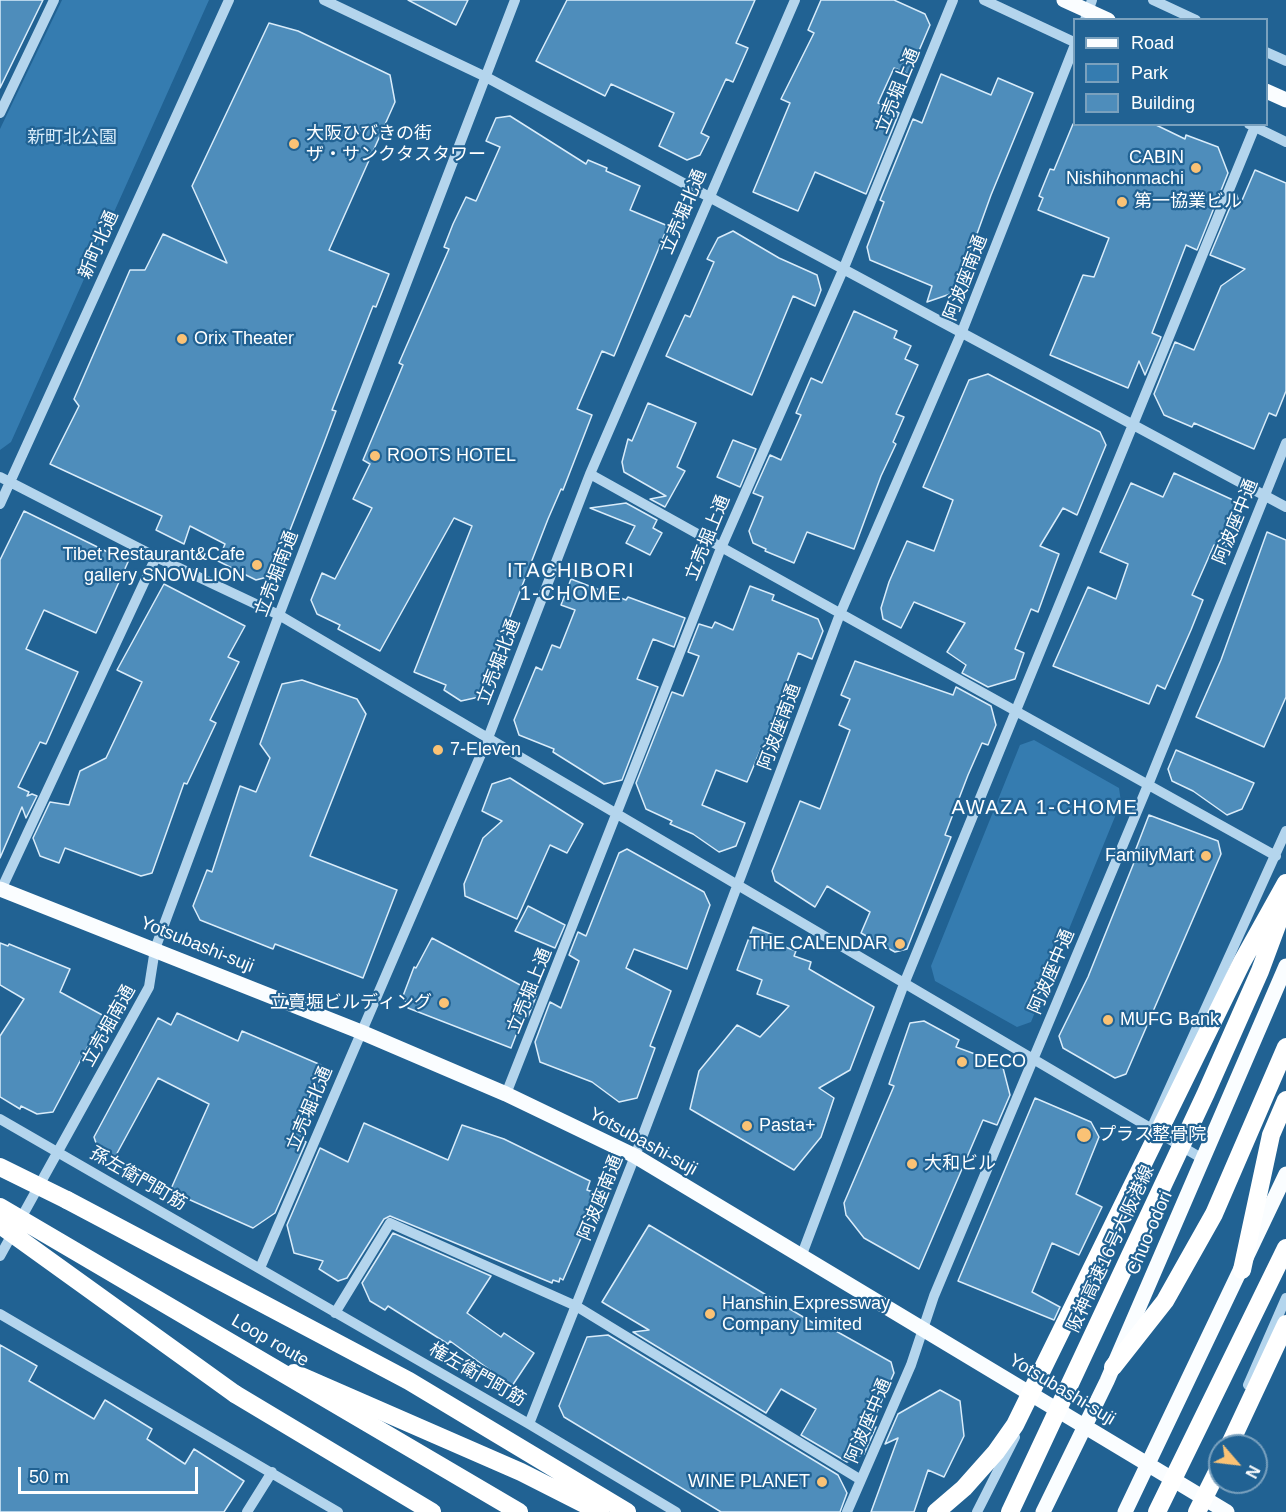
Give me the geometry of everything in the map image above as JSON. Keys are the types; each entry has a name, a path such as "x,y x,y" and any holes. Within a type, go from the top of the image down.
{"highway":[{"path":"936,1512 983,1467 1016,1425 1242,962 1286,883"},
{"name":"阪神高速16号大阪港線","path":"1010,1512 1206,1093 1260,971 1286,902"},
{"path":"1113,1367 1165,1301 1192,1255 1214,1214 1286,1047"},
{"path":"1242,1270 1271,1136 1286,1100"},
{"path":"0,1167 409,1381 627,1512"},
{"name":"Loop route","path":"0,1207 519,1512"},
{"path":"0,1226 235,1394 432,1512"},
{"path":"1157,1512 1286,1248"},
{"path":"1235,1434 1286,1324"},
{"path":"251,1354 522,1472 600,1512"},
{"path":"1205,1509 1210,1494"}],"main road":[{"path":"1064,0 1104,18"},
{"path":"1268,96 1286,100"},
{"name":"Yotsubashi-suji","path":"1,889 361,1032 506,1094 635,1156 1036,1396 1149,1467 1205,1509 1227,1512"},
{"name":"Chuo-odori","path":"1043,1512 1113,1367 1286,966"},
{"path":"1125,1512 1149,1467 1286,1174"}],"street":[{"path":"0,113 54,0"},
{"name":"新町北通","path":"0,504 5,480 229,0"},
{"path":"324,0 486,77 1286,507"},
{"name":"立売堀南通","path":"0,1256 149,987 155,949 279,615 515,0"},
{"name":"立売堀北通","path":"260,1268 488,738 590,474 708,196 795,0"},
{"name":"立売堀上通","path":"506,1094 618,815 721,548 843,270 953,0"},
{"path":"984,0 1073,42"},
{"path":"1153,0 1192,18"},
{"name":"阿波座南通","path":"529,1424 739,886 840,614 962,334 1073,50"},
{"path":"1268,53 1286,61"},
{"path":"801,1257 904,984 1134,426 1253,126"},
{"path":"1255,126 1286,142"},
{"name":"阿波座中通","path":"847,1512 911,1365 934,1296 1148,784 1286,443"},
{"path":"590,474 1276,856"},
{"path":"5,480 156,557 279,615 1150,1130 1203,1159"},
{"path":"1,889 156,557"},
{"path":"977,1512 1036,1396 1150,1130 1286,831"},
{"name":"孫左衛門町筋","path":"0,1119 260,1268"},
{"path":"335,1312 390,1223 576,1306 861,1480"},
{"name":"権左衛門町筋","path":"260,1268 676,1512"},
{"path":"1227,1434 1286,1298"},
{"path":"0,1314 338,1512"},
{"path":"247,1512 272,1472"}],"green space":[{"name":"新町北公園","path":"62,0 209,0 11,442 0,450 0,129"},
{"path":"1034,740 1119,788 1121,802 1031,1022 1017,1027 935,981 931,966 1020,745"}],"building":[{"path":"0,0 43,0 0,88"},
{"path":"408,0 468,0 456,25"},
{"path":"567,0 755,0 736,43 748,48 733,82 726,79 701,133 709,137 700,155 687,160 659,146 674,113 611,84 605,96 536,61"},
{"path":"821,0 894,0 925,14 930,25 909,74 894,68 878,103 899,113 866,194 815,172 798,211 753,192 790,103 781,99 814,33 808,30"},
{"path":"269,23 298,31 390,75 395,102 329,250 389,274 376,307 373,306 332,410 336,411 278,561 271,576 256,580 218,561 225,544 190,526 184,544 156,530 162,516 50,464 79,406 74,399 130,270 145,270 163,234 227,263 192,186"},
{"path":"941,74 991,95 998,78 1033,93 991,195 956,292 927,302 932,286 870,260 867,247 884,202 880,200 913,119 922,123"},
{"path":"510,116 586,164 588,160 640,186 630,210 668,226 614,356 602,351 577,409 592,415 563,490 561,489 548,519 479,697 461,701 444,690 446,685 414,672 472,526 454,518 380,651 338,629 340,625 317,614 311,600 322,573 335,579 372,508 353,499 370,464 363,460 403,365 399,363 449,249 444,247 453,224 466,197 476,201 500,147 486,141 496,118"},
{"path":"1073,124 1073,126 1158,126 1185,139 1186,135 1218,147 1228,173 1197,250 1186,245 1152,333 1161,337 1145,375 1139,361 1128,388 1050,355 1083,275 1094,277 1109,238 1038,210 1043,198 1039,196 1050,169 1054,170"},
{"path":"1255,170 1286,183 1286,391 1276,416 1269,413 1254,449 1194,423 1192,427 1164,415 1154,394 1175,342 1194,350 1221,286 1245,269 1210,255 1236,193 1240,205"},
{"path":"733,231 779,258 817,275 821,290 815,306 793,296 752,395 666,356 685,315 690,317 714,262 707,259 718,238"},
{"path":"854,311 897,331 894,338 911,346 905,359 918,365 896,414 904,417 893,442 896,444 881,476 854,549 807,532 794,563 765,551 766,549 753,543 749,531 763,497 753,493 770,455 781,460 801,415 796,413 811,378 822,383"},
{"path":"988,374 1100,432 1106,445 1077,515 1063,508 1040,546 1059,554 1038,612 1031,609 1015,649 1024,653 1015,679 988,687 962,673 966,665 947,652 965,623 914,602 901,628 883,619 881,608 889,582 907,541 934,551 953,500 923,487 969,380"},
{"path":"648,403 696,423 677,467 685,471 665,507 650,499 666,496 624,472 622,462 628,439 632,441"},
{"path":"733,440 756,449 740,487 717,477"},
{"path":"1174,473 1233,500 1239,514 1225,549 1214,545 1192,595 1203,600 1191,630 1165,689 1157,685 1149,704 1053,666 1088,587 1116,599 1128,564 1100,552 1131,483 1163,497"},
{"path":"626,503 657,520 653,528 662,533 650,555 626,543 635,526 590,508"},
{"path":"24,511 128,562 96,633 44,610 26,649 78,672 46,744 40,742 18,787 29,792 27,796 32,794 37,796 26,818 22,807 0,858 0,560"},
{"path":"1267,532 1286,540 1286,697 1264,747 1196,717 1221,660"},
{"path":"571,579 626,600 628,597 685,618 674,647 653,639 637,679 658,687 622,780 604,784 553,752 554,749 519,735 514,720 536,667 542,670 552,645 560,648 575,610 561,605"},
{"path":"164,584 245,626 228,657 239,662 210,720 216,723 187,784 184,783 152,873 141,876 65,848 59,863 40,856 33,838 50,802 69,805 80,771 106,758 142,682 117,670"},
{"path":"750,586 774,595 772,600 818,619 823,631 812,659 798,653 775,714 783,718 771,748 763,744 747,782 716,770 702,805 745,823 736,846 719,852 693,834 670,824 672,821 646,809 636,783 672,692 683,696 699,656 688,652 699,624 712,628 715,622 733,630"},
{"path":"855,661 953,695 956,687 991,706 996,725 988,745 982,743 968,775 945,835 951,837 907,949 895,952 861,933 870,912 827,886 815,907 775,881 772,871 800,801 820,809 850,730 839,725 850,699 841,695"},
{"path":"302,680 357,699 366,714 310,856 397,890 363,978 275,944 273,949 200,920 193,906 207,870 212,872 240,786 256,792 270,758 260,744 282,684"},
{"path":"1176,750 1254,783 1242,809 1227,815 1193,791 1172,781 1168,769"},
{"path":"510,778 583,824 567,853 550,845 517,919 465,896 464,884 483,838 502,821 482,811 492,784"},
{"path":"1149,815 1218,841 1221,854 1126,1074 1115,1078 1063,1048 1059,1036 1088,977 1137,855 1134,854"},
{"path":"627,849 704,892 710,905 687,969 634,949 626,968 671,991 650,1046 655,1048 637,1098 619,1102 592,1082 540,1062 535,1042 550,1002 561,1008 579,961 569,955 578,932 586,936 619,853"},
{"path":"528,906 565,925 555,948 515,931"},
{"path":"753,927 776,936 774,943 796,951 794,956 811,962 809,969 874,1007 850,1070 819,1088 834,1098 821,1137 794,1170 690,1109 699,1071 737,1025 760,1037 789,1006 757,994 762,980 737,970"},
{"path":"432,938 537,994 528,1017 526,1009 511,1048 408,1008 403,996 414,967 416,968"},
{"path":"0,943 8,946 9,944 70,969 60,992 104,1016 53,1112 37,1114 21,1106 20,1109 0,1097 0,1036 24,999 0,985"},
{"path":"177,1013 238,1041 242,1031 321,1065 327,1077 300,1139 306,1142 275,1213 253,1228 170,1191 209,1104 158,1078 115,1157 98,1149 94,1137 158,1018 171,1025"},
{"name":"大和ビル","path":"924,1021 959,1040 956,1047 1002,1064 1010,1095 997,1125 983,1120 919,1269 864,1238 846,1215 844,1203 894,1086 889,1084 910,1023"},
{"path":"1035,1098 1091,1122 1099,1137 1076,1194 1102,1207 1079,1255 1052,1243 1032,1292 1060,1307 1054,1320 958,1281"},
{"path":"364,1123 448,1160 462,1125 504,1139 590,1181 587,1190 593,1192 591,1198 597,1201 563,1280 560,1278 559,1282 553,1280 552,1283 390,1216 384,1219 347,1278 338,1281 319,1269 323,1261 294,1253 287,1225 320,1148 348,1162"},
{"name":"Hanshin Expressway Company Limited","path":"649,1225 825,1330 827,1326 891,1362 894,1373 868,1432 876,1427 864,1454 847,1462 801,1435 816,1409 781,1389 766,1413 633,1332 649,1330 602,1302"},
{"path":"393,1233 491,1276 467,1313 501,1337 504,1333 534,1353 512,1386 450,1341 448,1344 388,1306 385,1310 370,1301 362,1283"},
{"path":"608,1335 838,1475 847,1493 840,1512 721,1512 564,1417 559,1406 587,1337"},
{"path":"0,1345 37,1366 29,1381 94,1419 105,1400 152,1429 147,1439 185,1464 194,1449 244,1481 224,1512 0,1512"},
{"path":"940,1390 960,1401 964,1436 944,1477 928,1470 914,1512 871,1512 898,1438 885,1444 898,1414"}],"place":[{"name":"大阪ひびきの街 ザ・サンクタスタワー","path":"294,144"},
{"name":"CABIN Nishihonmachi","path":"1196,168"},
{"name":"第一協業ビル","path":"1122,202"},
{"name":"Orix Theater","path":"182,339"},
{"name":"ROOTS HOTEL","path":"375,456"},
{"name":"Tibet Restaurant&Cafe gallery SNOW LION","path":"257,565"},
{"name":"7-Eleven","path":"438,750"},
{"name":"FamilyMart","path":"1206,856"},
{"name":"THE CALENDAR","path":"900,944"},
{"name":"立賣堀ビルディング","path":"444,1003"},
{"name":"MUFG Bank","path":"1108,1020"},
{"name":"DECO","path":"962,1062"},
{"name":"Pasta+","path":"747,1126"},
{"name":"プラス整骨院","path":"1084,1135"},
{"name":"大和ビル","path":"912,1164"},
{"name":"Hanshin Expressway Company Limited","path":"710,1314"},
{"name":"WINE PLANET","path":"822,1482"}],"district":[{"name":"ITACHIBORI 1-CHOME","path":"571,582"},
{"name":"AWAZA 1-CHOME","path":"1045,808"}]}
